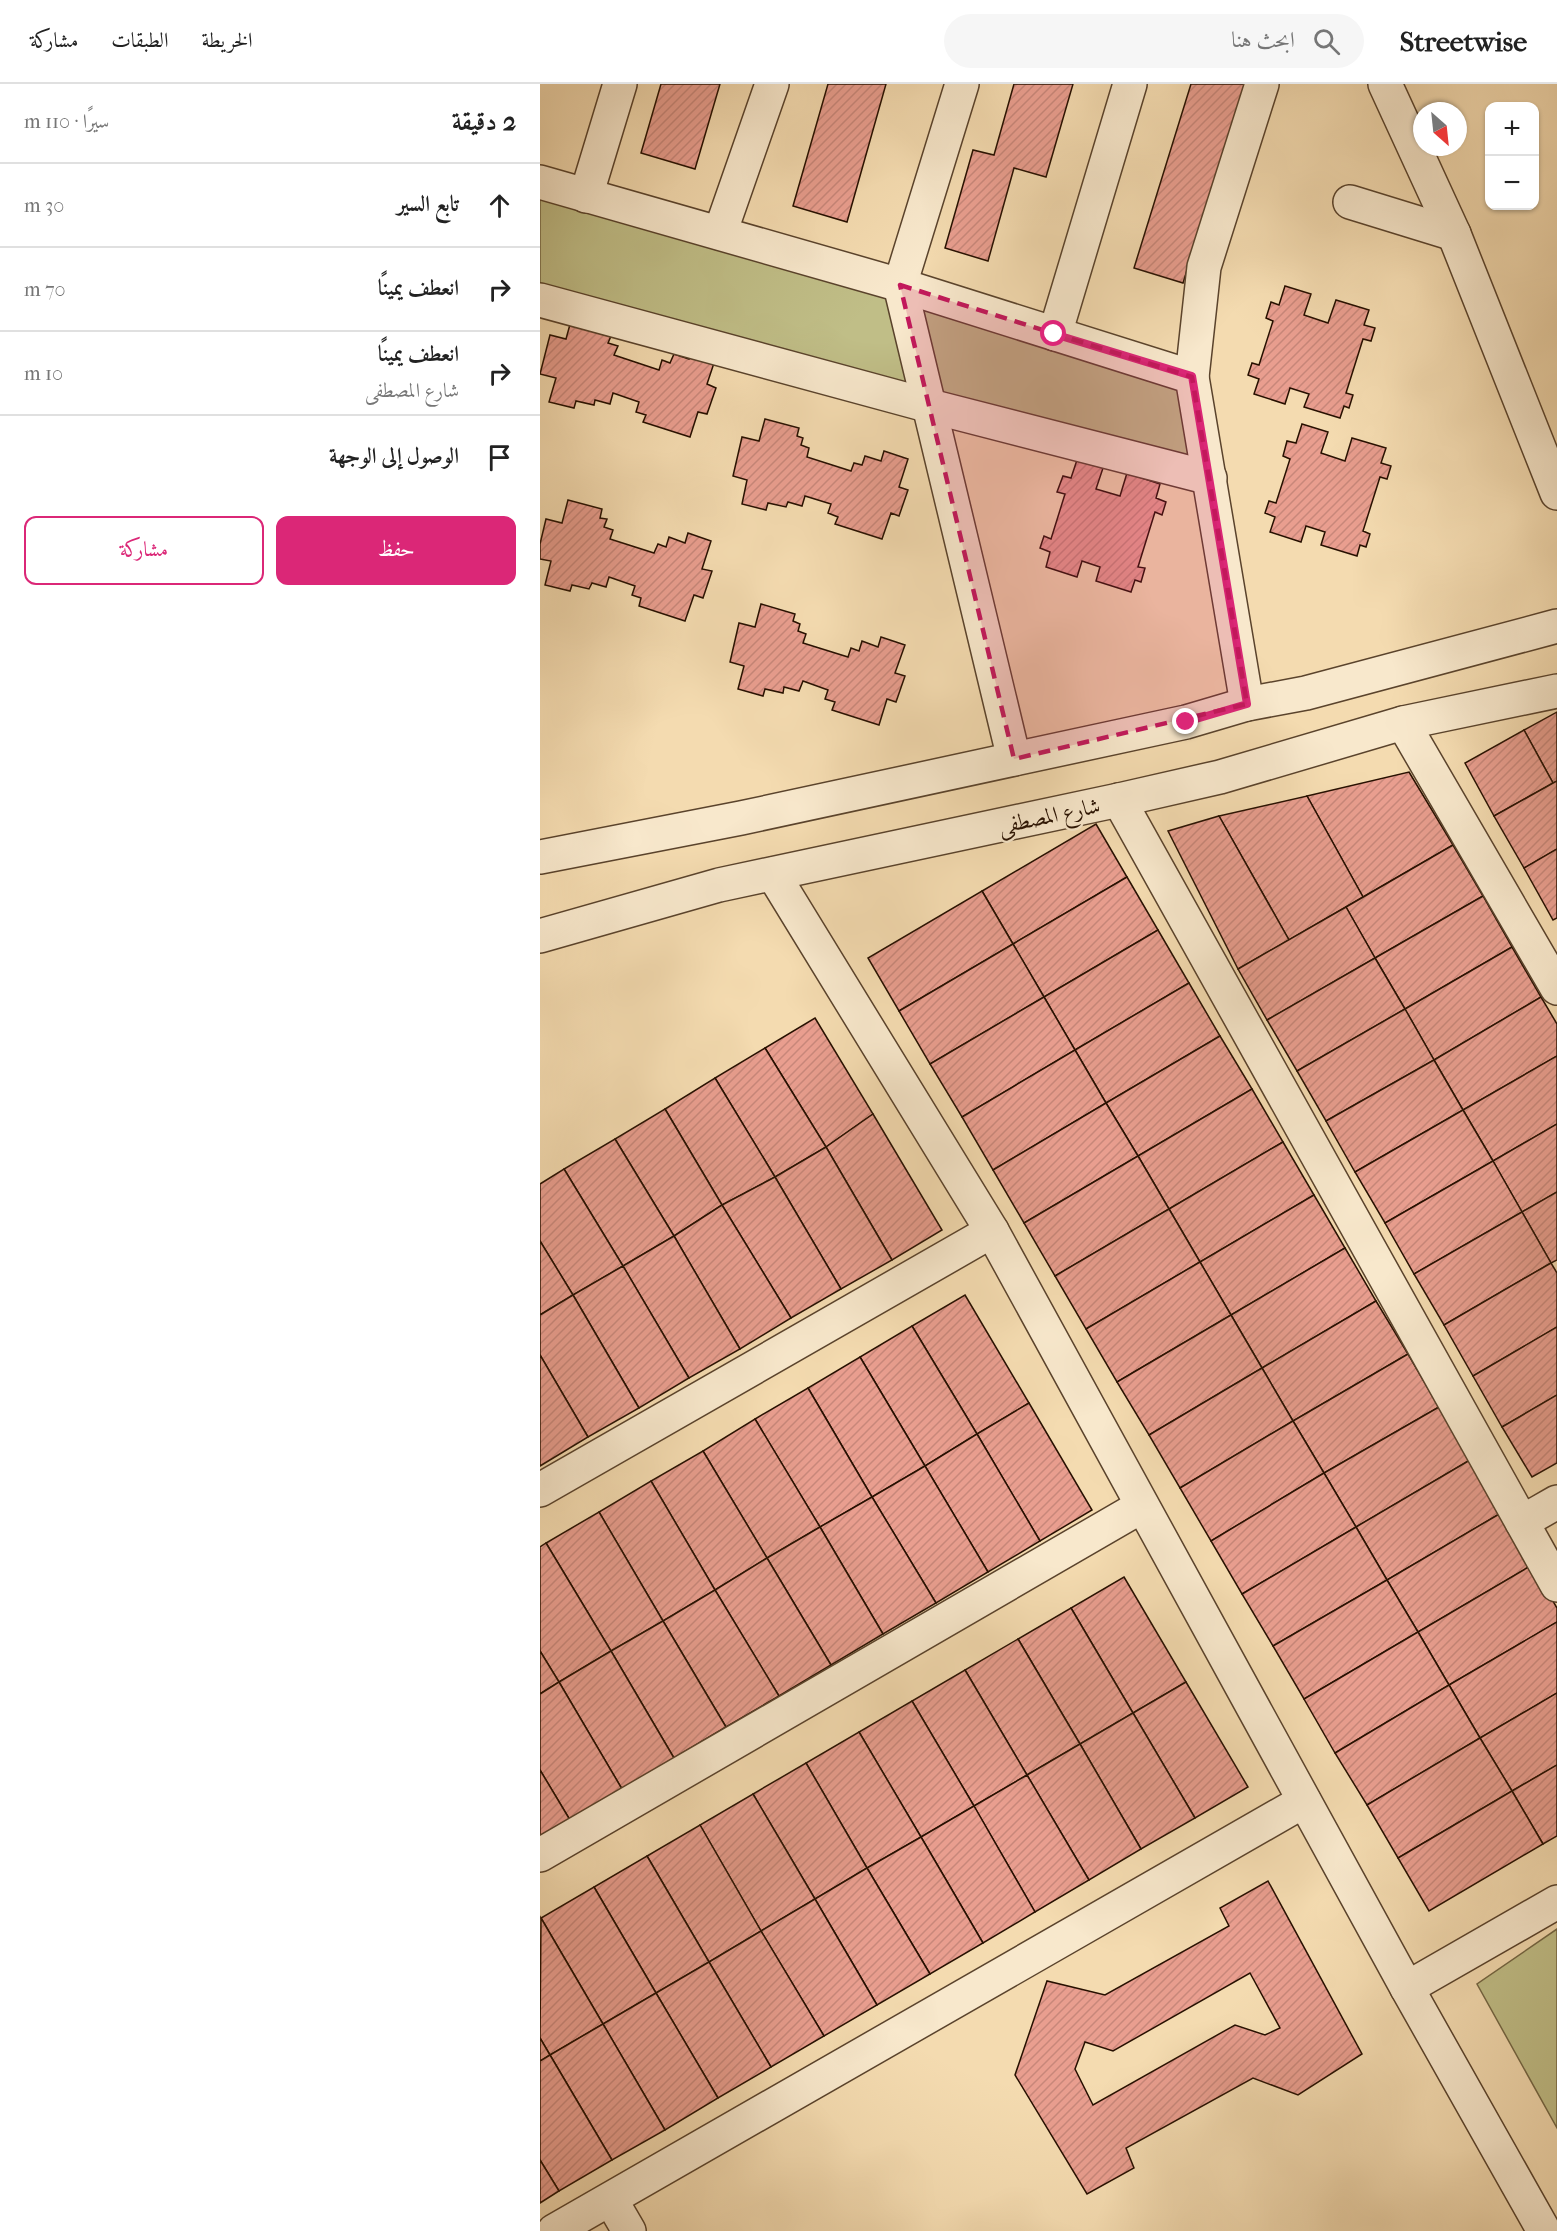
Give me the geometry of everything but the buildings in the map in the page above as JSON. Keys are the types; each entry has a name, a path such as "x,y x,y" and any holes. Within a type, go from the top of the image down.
{"street":[{"path":"586,196 620,84"},
{"path":"720,233 772,84"},
{"path":"962,84 900,285 1014,759"},
{"path":"1054,334 1130,84"},
{"path":"1247,704 1192,376 1204,267 1262,84"},
{"path":"1385,84 1455,234 1557,493"},
{"path":"540,182 900,285 1192,376"},
{"path":"1350,202 1455,234"},
{"path":"540,300 930,406 1210,478"},
{"path":"540,857 741,818 1186,722 1247,704 1306,693 1557,626"},
{"name":"شارع المصطفى","path":"540,936 719,885 1220,777 1403,723 1557,691"},
{"path":"1403,723 1557,988"},
{"path":"1119,800 1557,1585"},
{"path":"773,874 992,1231 1407,1988 1544,2231"},
{"path":"540,1490 992,1231"},
{"path":"1522,1522 1557,1502"},
{"path":"540,1855 1142,1506"},
{"path":"554,2231 1304,1801"},
{"path":"1407,1988 1557,1902"},
{"path":"611,2200 629,2231"}],"highlighted area":[{"path":"900,285 1192,377 1247,704 1014,759"}],"shaded area":[{"path":"540,190 1192,377 1210,478 540,300"},
{"path":"1557,1929 1557,2128 1477,1984"}],"route":[{"path":"1054,334 1192,376 1247,704 1186,722"}]}
